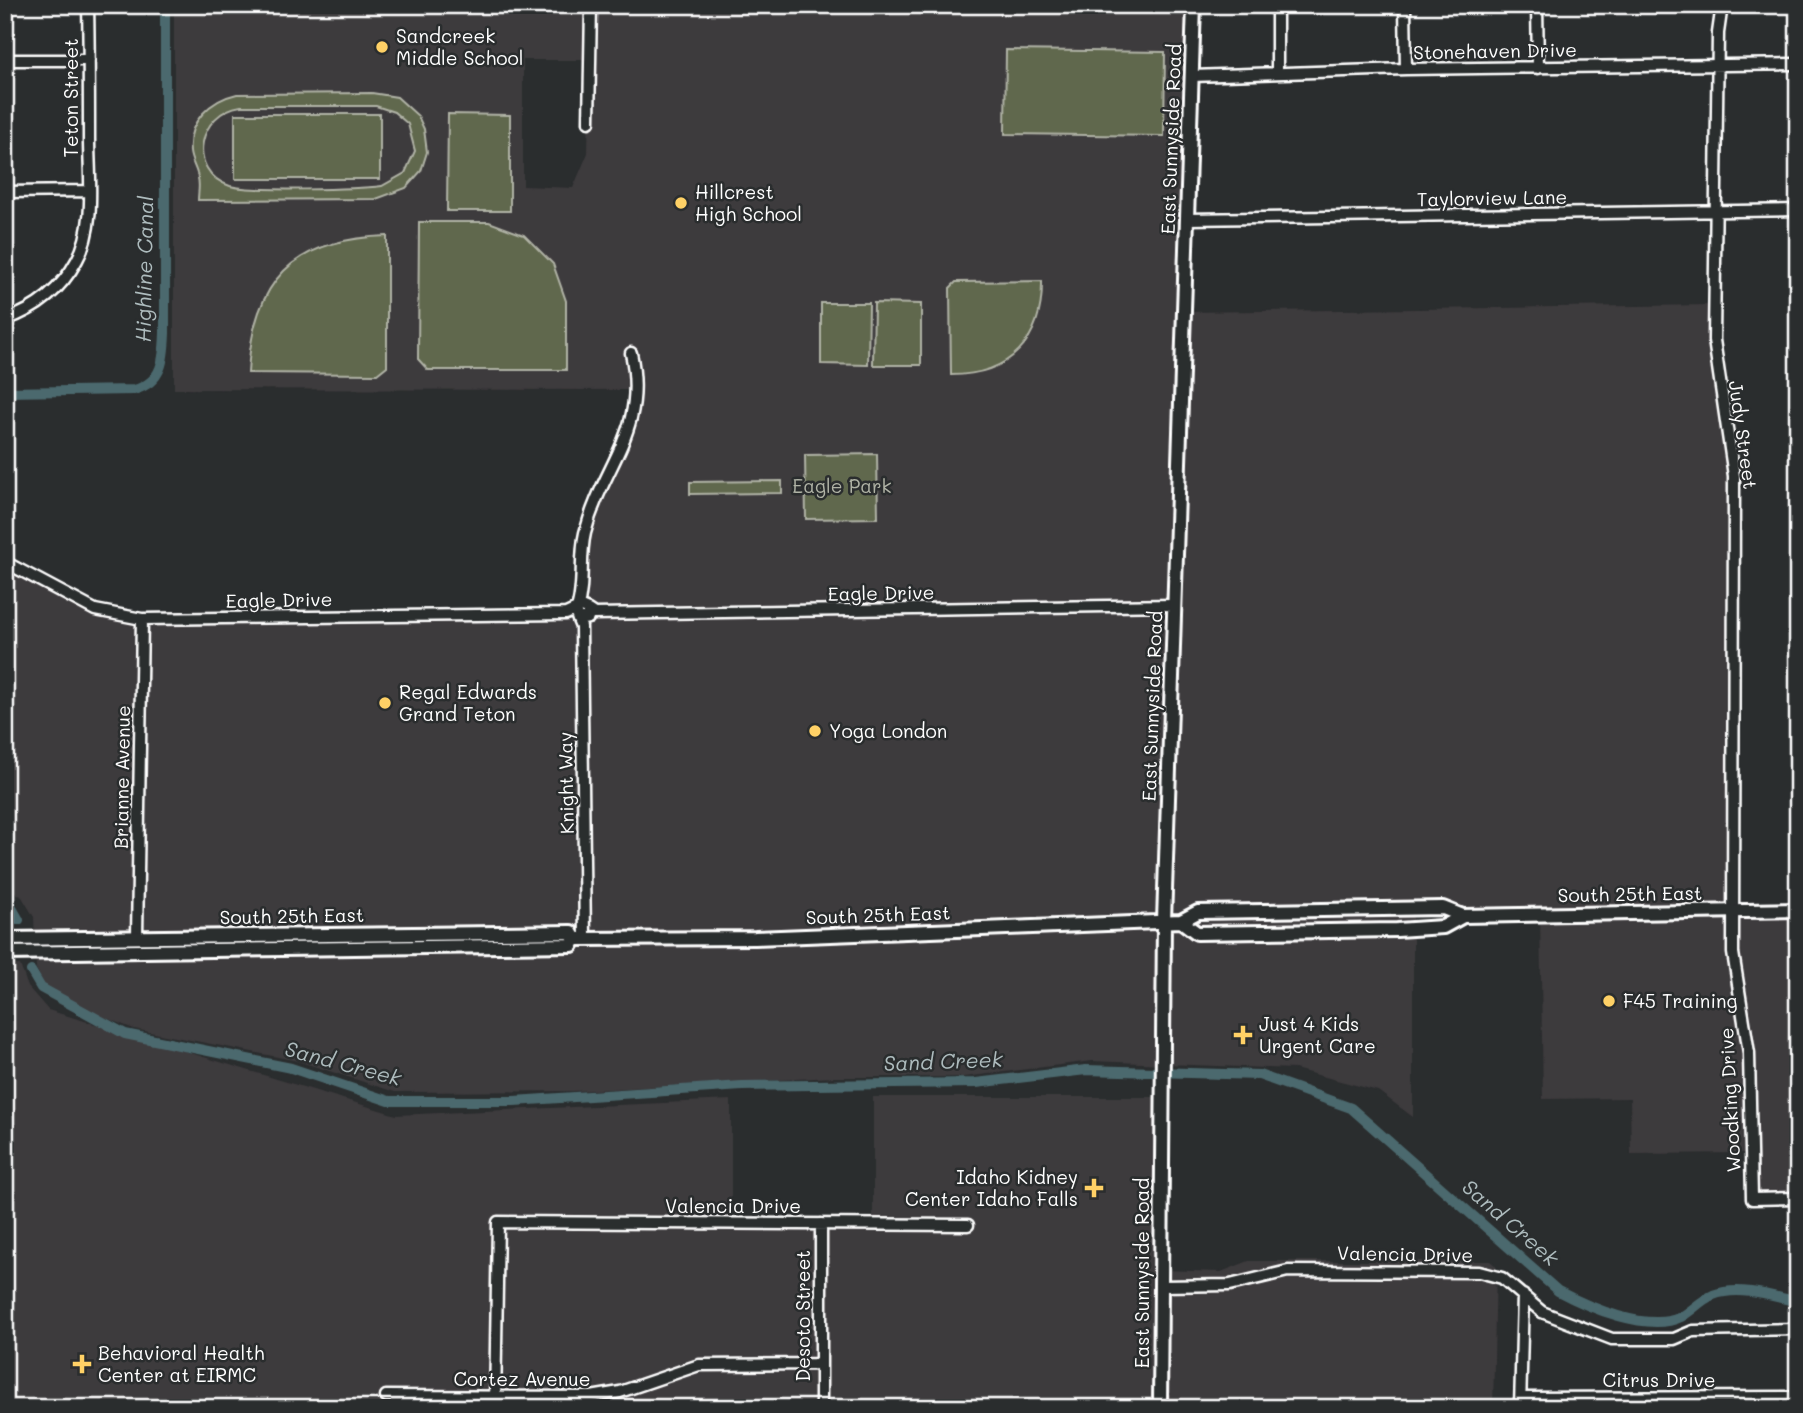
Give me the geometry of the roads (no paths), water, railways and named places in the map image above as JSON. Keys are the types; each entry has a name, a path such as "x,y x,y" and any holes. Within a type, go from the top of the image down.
{"main road":[{"name":"East Sunnyside Road","path":"1160,1408 1164,921 1194,5"},
{"name":"South 25th East","path":"5,939 572,932 580,938 945,932 1181,921 1198,912 1397,908 1443,908 1463,916 1798,910"},
{"name":"South 25th East","path":"1181,921 1197,933 1325,933 1443,927 1463,916"},
{"path":"366,934 366,948"},
{"path":"175,952 178,944 196,943 209,936"},
{"name":"South 25th East","path":"5,953 572,945 580,938"}],"street":[{"name":"Teton Street","path":"5,320 33,309 66,278 83,244 89,191 88,5"},
{"path":"589,122 591,5"},
{"path":"1276,5 1277,72"},
{"path":"1405,5 1406,69"},
{"path":"1536,5 1538,68"},
{"name":"Judy Street","path":"1722,5 1714,212 1714,340 1734,476 1733,911"},
{"path":"5,60 89,60"},
{"name":"Stonehaven Drive","path":"1192,76 1406,69 1798,64"},
{"path":"5,192 89,191"},
{"name":"Taylorview Lane","path":"1187,219 1798,211"},
{"name":"Knight Way","path":"580,938 581,614 586,532 596,501 627,434 636,405 637,380 631,353"},
{"name":"Eagle Drive","path":"5,562 95,610 142,619 1175,605"},
{"name":"Brianne Avenue","path":"137,937 142,619"},
{"name":"Woodking Drive","path":"1733,911 1733,953 1749,1053 1752,1199 1798,1198"},
{"name":"Valencia Drive","path":"495,1403 498,1222 968,1225"},
{"name":"Desoto Street","path":"821,1224 821,1408"},
{"name":"Valencia Drive","path":"1161,1286 1230,1285 1287,1270 1466,1272 1502,1278 1542,1312 1612,1339 1674,1339 1693,1332 1798,1329"},
{"path":"1520,1403 1523,1296"},
{"name":"Cortez Avenue","path":"386,1396 495,1403 607,1396 699,1366 821,1364"},
{"name":"Citrus Drive","path":"1520,1403 1798,1396"}],"waterway":[{"name":"Highline Canal","path":"5,392 134,390 151,381 160,368 165,333 165,5"},
{"name":"Sand Creek","path":"5,896 19,920"},
{"name":"Sand Creek","path":"31,971 41,988 125,1034 291,1068 389,1101 514,1101 742,1086 976,1083 1086,1070 1259,1075 1351,1108 1558,1291 1585,1304 1618,1316 1652,1322 1681,1317 1709,1297 1723,1292 1756,1293 1798,1302"}],"place":[{"name":"Sandcreek Middle School","path":"382,47"},
{"name":"Hillcrest High School","path":"681,203"},
{"name":"Regal Edwards Grand Teton","path":"385,703"},
{"name":"Yoga London","path":"815,731"},
{"name":"F45 Training","path":"1609,1001"},
{"name":"Just 4 Kids Urgent Care","path":"1243,1035"},
{"name":"Idaho Kidney Center Idaho Falls","path":"1094,1188"},
{"name":"Behavioral Health Center at EIRMC","path":"82,1364"}],"park label":[{"name":"Eagle Park","path":"842,486"}]}
